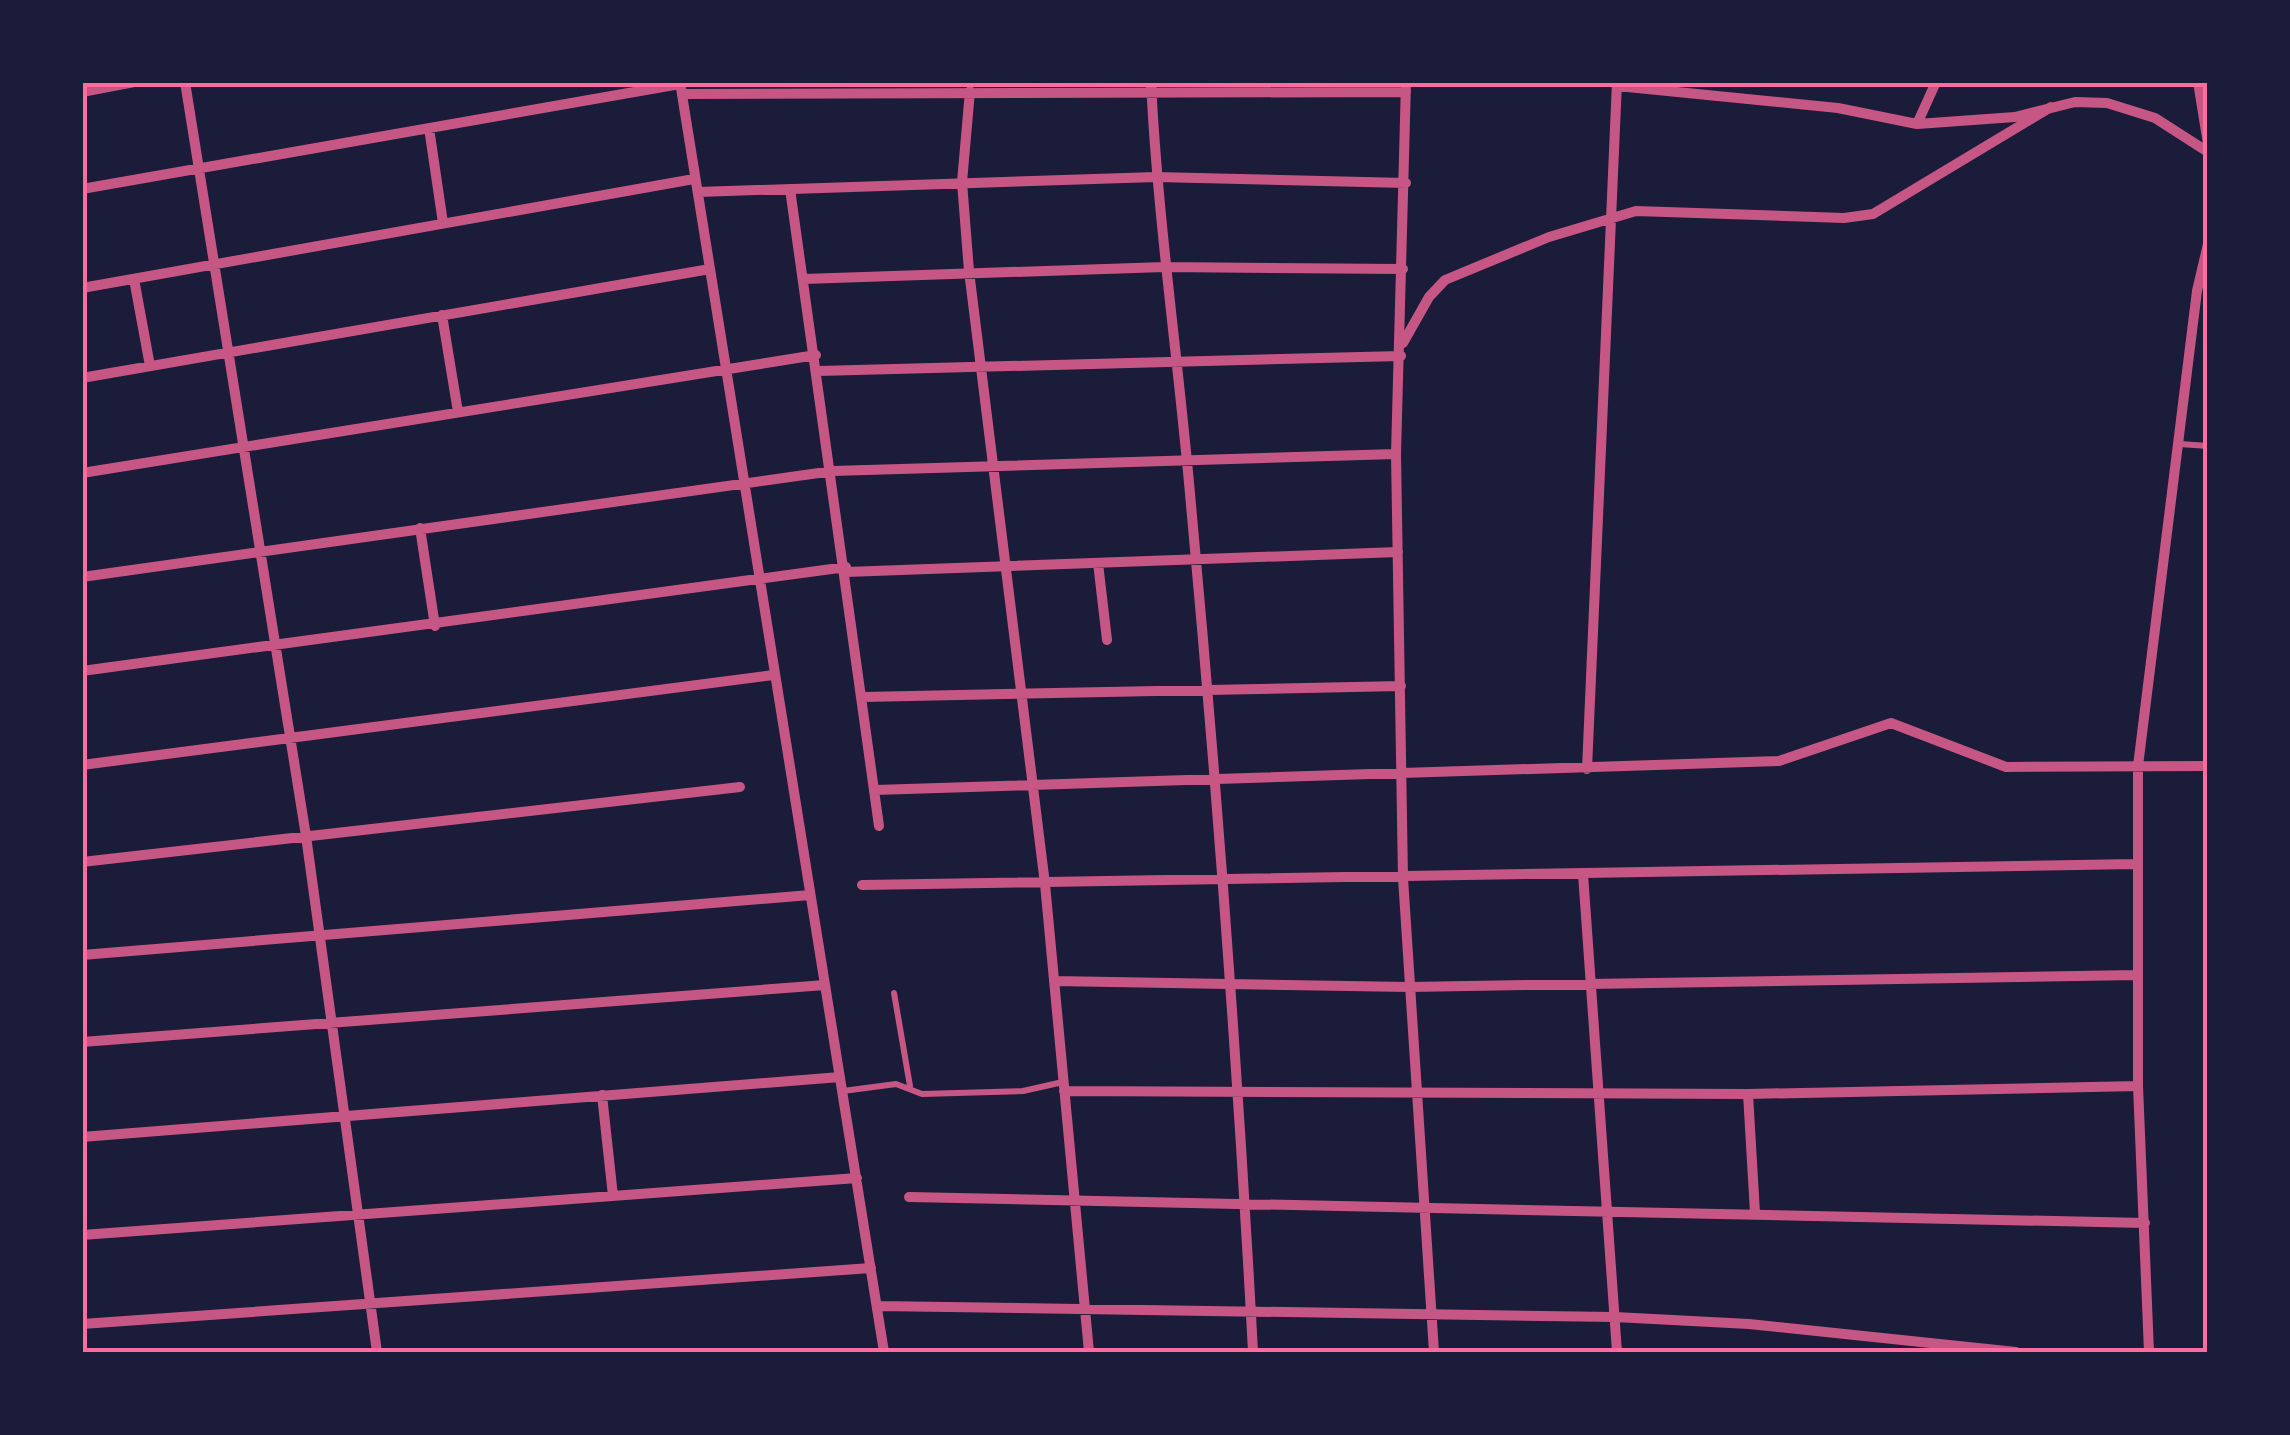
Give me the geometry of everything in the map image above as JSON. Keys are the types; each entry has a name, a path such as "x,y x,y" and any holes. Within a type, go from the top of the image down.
{"street":[{"path":"82,92 134,82"},
{"path":"185,82 277,643 377,1352"},
{"path":"1917,124 1936,82"},
{"path":"2198,82 2208,144"},
{"path":"1586,769 1617,84 1838,108 1917,124 2015,117 2075,102 2108,103 2155,118 2208,152"},
{"path":"82,189 681,87 1406,87 1396,454 1402,878 1434,1352"},
{"path":"681,87 884,1352"},
{"path":"1152,87 1164,267 1187,460 1216,780 1253,1352"},
{"path":"973,88 962,182 969,271 1024,692 1089,1352"},
{"path":"1401,351 1429,296 1445,280 1548,237 1636,212 1844,218 1873,214 2051,108"},
{"path":"428,128 443,224"},
{"path":"698,192 1156,177 1406,183"},
{"path":"82,288 694,179"},
{"path":"790,188 833,471 879,826"},
{"path":"2149,1352 2138,1086 2134,864 2138,766 2197,292 2208,244"},
{"path":"804,278 1164,267 1403,270"},
{"path":"82,378 710,269"},
{"path":"134,278 150,366"},
{"path":"442,315 458,412"},
{"path":"818,371 1176,362 1401,351"},
{"path":"82,473 816,354"},
{"path":"82,577 833,471 1396,454"},
{"path":"420,528 435,626"},
{"path":"82,671 846,569 1398,552"},
{"path":"1098,563 1107,640"},
{"path":"82,765 774,676"},
{"path":"862,697 1401,686"},
{"path":"875,790 1779,761 1891,723 2006,767 2208,766"},
{"path":"82,862 740,787"},
{"path":"862,885 2134,864"},
{"path":"1583,874 1617,1352"},
{"path":"82,955 810,895"},
{"path":"1054,981 1409,986 2136,975"},
{"path":"82,1042 825,985"},
{"path":"82,1137 840,1077"},
{"path":"1064,1086 1748,1094 2138,1086"},
{"path":"1748,1094 1755,1213"},
{"path":"602,1096 613,1196"},
{"path":"82,1234 857,1178"},
{"path":"909,1197 2145,1223"},
{"path":"82,1324 872,1268"},
{"path":"877,1306 1614,1317 1750,1324 2016,1352"}],"lane":[{"path":"2180,444 2208,446"},
{"path":"894,992 910,1086"},
{"path":"843,1091 910,1086 922,1094 1064,1086"}]}
